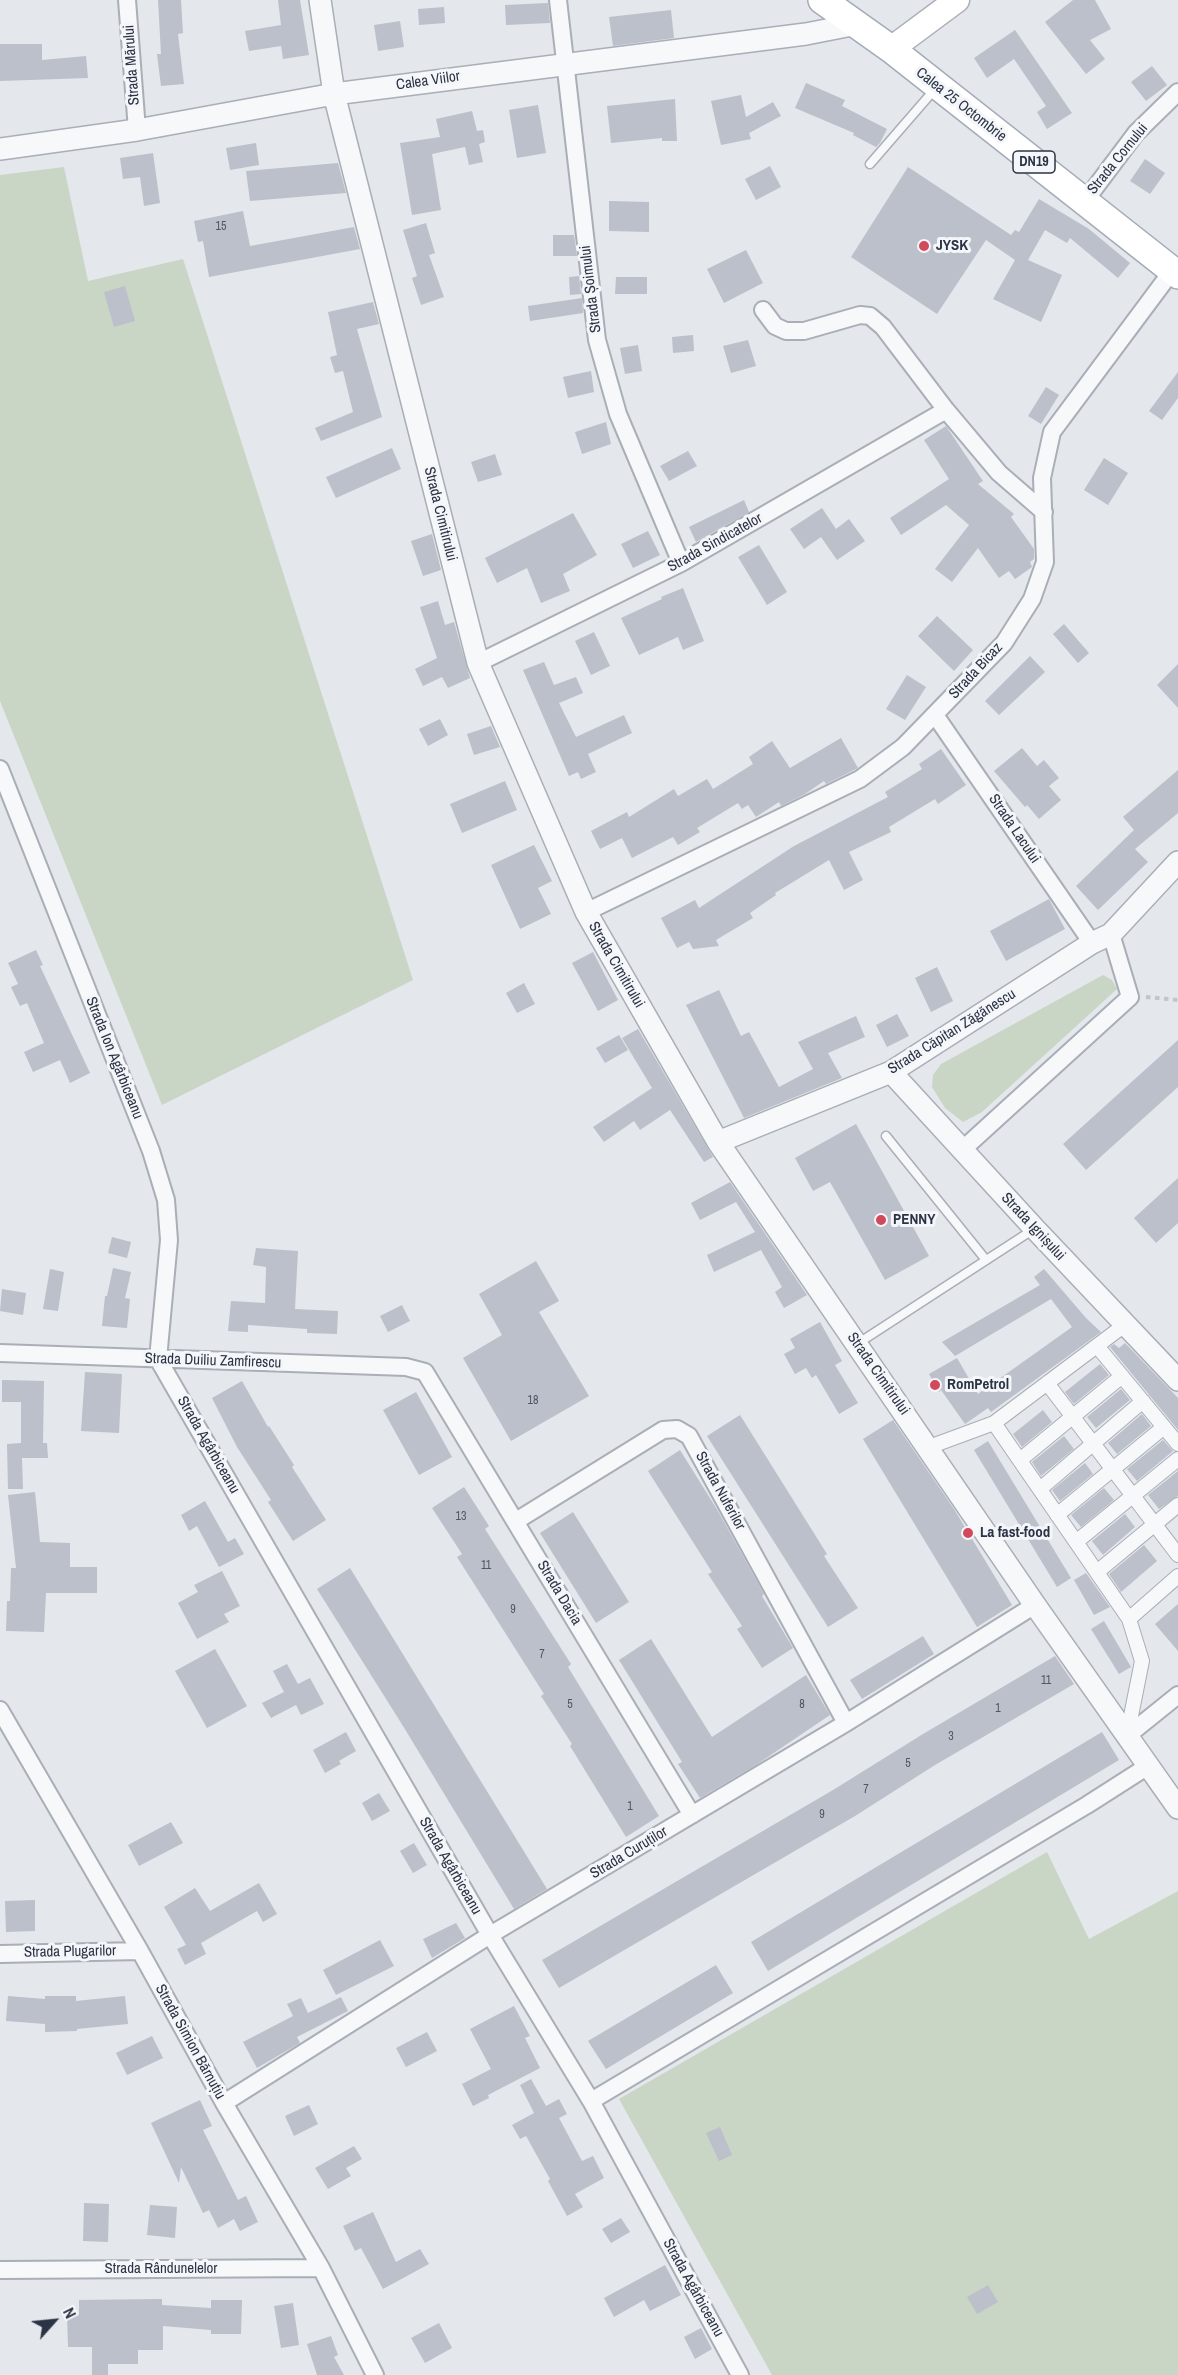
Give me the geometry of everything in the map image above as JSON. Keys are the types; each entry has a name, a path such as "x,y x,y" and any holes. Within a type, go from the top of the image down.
{"main road":[{"name":"DN19","path":"822,0 856,24"},
{"path":"891,49 957,0"},
{"name":"Calea 25 Octombrie","path":"856,24 891,49 1175,273"}],"street":[{"name":"Strada Mărului","path":"127,0 137,130"},
{"name":"Strada Cimitirului","path":"320,0 334,94 478,663 586,912 718,1142 1035,1605 1178,1808"},
{"name":"Strada Șoimului","path":"558,0 597,340 618,414 681,563"},
{"name":"Calea Viilor","path":"0,149 137,130 334,94 564,63 807,34 856,24"},
{"name":"Strada Cornului","path":"1085,201 1136,133 1178,92"},
{"name":"Strada Bicaz","path":"586,912 860,779 903,747 1004,643 1032,599 1045,562 1042,478 1052,432 1175,273"},
{"path":"763,310 775,326 786,331 804,331 860,315 870,316 883,327 946,410 999,473 1044,512"},
{"name":"Strada Sindicatelor","path":"478,663 681,563 946,410"},
{"name":"Strada Lacului","path":"935,715 1092,944"},
{"name":"Strada Ion Agârbiceanu","path":"0,769 151,1151 166,1200 169,1240 158,1359"},
{"name":"Strada Căpitan Zăgănescu","path":"718,1142 891,1072 1092,944 1112,934 1178,862"},
{"path":"962,1150 1130,997 1112,934"},
{"name":"Strada Ignișului","path":"891,1072 1178,1380"},
{"path":"929,1447 994,1423 1126,1324"},
{"path":"1097,1346 1178,1444"},
{"name":"Strada Duiliu Zamfirescu","path":"0,1353 406,1367 425,1372"},
{"name":"Strada Agârbiceanu","path":"158,1359 490,1935 591,2100 740,2375"},
{"name":"Strada Dacia","path":"425,1372 692,1815"},
{"path":"1020,1460 1122,1376"},
{"path":"1047,1383 1178,1555"},
{"path":"1040,1489 1143,1401"},
{"path":"994,1423 1129,1619 1142,1661 1127,1736"},
{"path":"1057,1515 1164,1427"},
{"name":"Strada Nuferilor","path":"516,1521 663,1430 677,1429 689,1436 846,1723"},
{"path":"1076,1542 1178,1459"},
{"path":"1097,1572 1178,1505"},
{"path":"1129,1619 1178,1576"},
{"name":"Strada Curuților","path":"224,2103 490,1935 846,1723 1035,1605"},
{"path":"1127,1736 1178,1695"},
{"name":"Strada Simion Bărnuțiu","path":"0,1710 140,1951 224,2103 321,2268 375,2375"},
{"path":"591,2100 1087,1805 1148,1766"},
{"name":"Strada Plugarilor","path":"0,1953 140,1951"},
{"name":"Strada Rândunelelor","path":"0,2270 321,2268"}],"lane":[{"path":"870,164 937,87"},
{"path":"886,1136 986,1260"},
{"path":"857,1344 1035,1229"}],"path":[{"path":"1130,997 1178,1000"}],"green space":[{"path":"64,167 88,281 183,259 413,980 162,1105 0,701 0,175"},
{"path":"1103,975 1112,980 1117,989 982,1112 963,1122 945,1108 932,1087 933,1075 941,1064"},
{"path":"1047,1852 1089,1939 1178,1891 1178,2375 772,2375 619,2099"}],"building":[{"path":"158,0 181,0 183,33 178,34 184,84 161,86 157,54 161,54"},
{"path":"278,0 300,0 309,55 283,59 281,46 249,51 245,31 281,25"},
{"path":"1073,0 1095,0 1111,29 1090,40 1105,59 1086,74 1045,22"},
{"path":"548,3 550,23 506,25 505,5"},
{"path":"444,7 445,23 419,25 418,9"},
{"path":"671,10 674,38 613,46 609,17"},
{"path":"400,21 404,47 378,51 374,25"},
{"path":"1015,30 1072,113 1047,129 1037,112 1046,106 1014,59 987,78 974,58"},
{"path":"0,44 42,44 42,60 86,56 88,78 0,81"},
{"path":"1152,66 1167,85 1146,101 1131,82"},
{"path":"806,83 845,100 842,106 887,129 880,143 876,147 853,135 854,133 795,108"},
{"path":"741,95 746,117 773,102 781,116 749,133 751,139 721,145 711,101"},
{"path":"675,99 677,141 662,141 662,138 611,143 607,106"},
{"path":"538,105 546,153 517,158 509,110"},
{"path":"472,111 477,131 483,130 485,142 479,144 483,162 469,165 465,147 432,154 441,210 412,215 400,143 440,137 436,119"},
{"path":"256,143 259,165 230,170 226,148"},
{"path":"153,153 160,203 144,206 140,177 123,179 120,158"},
{"path":"1145,159 1165,173 1150,194 1130,181"},
{"path":"338,163 346,193 250,201 246,171"},
{"path":"770,166 781,187 756,200 745,179"},
{"path":"908,167 1011,235 1015,230 1019,232 1039,199 1089,229 1130,263 1118,278 1070,238 1067,243 1045,230 1028,260 1062,275 1041,322 993,299 1015,260 986,240 937,314 851,257"},
{"path":"609,201 649,202 649,232 609,231"},
{"path":"243,211 250,246 354,227 360,249 209,277 203,241 198,242 194,221"},
{"path":"426,223 435,253 429,255 444,297 421,305 412,278 417,276 403,230"},
{"path":"553,235 574,235 577,256 553,256"},
{"path":"746,250 763,283 724,303 707,269"},
{"path":"579,276 581,294 570,295 569,277"},
{"path":"616,277 647,277 647,294 615,294"},
{"path":"125,286 135,321 114,327 104,292"},
{"path":"582,298 583,313 530,321 528,306"},
{"path":"373,302 379,324 357,329 382,417 321,441 315,428 353,412 343,371 335,373 330,357 337,355 328,312"},
{"path":"693,335 694,351 673,353 672,337"},
{"path":"748,340 756,366 731,373 723,346"},
{"path":"638,345 642,371 625,374 620,348"},
{"path":"591,371 594,392 568,398 563,377"},
{"path":"1178,372 1178,398 1162,420 1149,411"},
{"path":"1046,387 1059,395 1041,424 1028,416"},
{"path":"606,422 611,444 582,454 575,432"},
{"path":"946,426 983,481 978,484 1014,514 1011,517 1034,549 1034,559 1030,562 1032,567 1015,579 1009,571 999,578 978,548 952,582 935,569 969,525 946,505 901,535 890,518 949,479 924,440"},
{"path":"392,448 401,469 336,498 326,477"},
{"path":"688,451 697,466 669,481 660,466"},
{"path":"495,454 502,475 478,482 471,462"},
{"path":"1104,458 1128,473 1108,505 1084,490"},
{"path":"744,500 749,512 696,542 689,527"},
{"path":"822,508 836,529 849,519 865,541 837,560 821,537 804,549 790,529"},
{"path":"573,513 597,555 563,574 570,591 541,603 527,568 497,583 485,558"},
{"path":"648,531 660,555 633,568 621,544"},
{"path":"432,534 441,570 423,576 411,541"},
{"path":"759,545 787,592 767,605 738,557"},
{"path":"683,588 704,641 683,650 678,637 639,655 621,618"},
{"path":"438,601 445,625 454,622 470,678 448,688 442,677 423,686 415,669 437,658 420,607"},
{"path":"937,616 973,650 954,671 918,636"},
{"path":"1064,624 1089,653 1078,663 1053,634"},
{"path":"594,632 610,666 591,675 575,641"},
{"path":"1030,656 1045,672 999,715 985,701"},
{"path":"544,662 554,685 576,677 583,693 559,703 576,737 624,715 632,733 588,754 596,772 581,779 578,772 569,776 523,670"},
{"path":"1178,664 1178,708 1157,685"},
{"path":"907,675 926,687 905,720 886,709"},
{"path":"440,719 448,735 428,746 419,729"},
{"path":"491,726 500,747 474,755 467,734"},
{"path":"841,738 858,768 826,784 824,781 781,806 779,802 756,817 748,805 742,809 738,803 697,828 700,832 678,845 673,837 632,858 622,838 600,849 591,831 627,812 629,817 674,789 678,796 707,779 713,789 753,764 749,757 772,741 790,768"},
{"path":"1022,748 1037,766 1044,760 1059,778 1049,786 1061,800 1039,819 1027,805 1025,807 994,771"},
{"path":"941,749 966,785 938,804 935,799 889,827 891,832 849,852 863,880 844,890 829,860 775,893 776,895 750,913 753,918 716,940 719,946 693,949 689,942 677,948 661,918 695,900 699,908 794,846 888,797 885,792 922,769 919,764"},
{"path":"1178,770 1178,813 1135,849 1148,862 1098,910 1076,886 1134,830 1123,817"},
{"path":"505,781 517,810 462,833 450,804"},
{"path":"534,845 552,881 538,888 551,914 520,929 491,865"},
{"path":"1049,899 1065,929 1006,961 990,931"},
{"path":"36,950 43,965 40,966 90,1073 70,1083 60,1060 33,1072 24,1052 44,1043 27,1003 20,1006 11,987 18,984 8,963"},
{"path":"593,952 618,1000 598,1011 572,963"},
{"path":"937,967 953,1001 931,1012 915,978"},
{"path":"524,983 535,1004 517,1013 506,993"},
{"path":"719,990 741,1036 749,1032 779,1087 813,1069 798,1042 856,1016 865,1037 828,1053 842,1078 744,1118 686,1005"},
{"path":"897,1014 909,1036 887,1047 876,1025"},
{"path":"638,1029 713,1157 704,1162 670,1110 640,1130 634,1121 604,1142 593,1127 652,1088 622,1038"},
{"path":"619,1035 628,1050 605,1063 596,1048"},
{"path":"1178,1040 1178,1087 1086,1170 1063,1144"},
{"path":"856,1124 929,1256 885,1280 830,1182 813,1191 795,1158"},
{"path":"1178,1178 1178,1223 1156,1243 1134,1218"},
{"path":"730,1182 807,1295 784,1308 775,1292 782,1287 761,1250 714,1272 707,1255 755,1232 736,1202 700,1220 691,1203"},
{"path":"112,1237 131,1242 127,1258 108,1253"},
{"path":"256,1248 298,1251 295,1309 338,1311 337,1334 307,1333 307,1329 248,1325 248,1332 228,1331 231,1301 265,1303 266,1267 253,1265"},
{"path":"536,1261 559,1301 539,1312 589,1396 511,1441 463,1358 502,1335 479,1294"},
{"path":"113,1268 131,1272 125,1298 130,1299 127,1328 102,1326 105,1296 107,1296"},
{"path":"50,1269 64,1272 58,1311 43,1309"},
{"path":"1044,1269 1101,1332 991,1412 988,1408 965,1424 941,1390 939,1392 929,1374 957,1358 978,1394 1072,1327 1051,1299 955,1356 942,1342 1040,1285 1034,1277"},
{"path":"2,1289 26,1293 23,1315 0,1311"},
{"path":"402,1305 410,1321 388,1332 380,1316"},
{"path":"820,1322 842,1361 835,1365 858,1403 839,1414 816,1375 812,1378 806,1368 795,1374 784,1354 795,1348 790,1339"},
{"path":"1125,1343 1178,1398 1178,1430 1110,1347 1114,1344 1119,1348"},
{"path":"1100,1364 1109,1375 1074,1404 1065,1392"},
{"path":"85,1372 122,1374 119,1433 81,1431"},
{"path":"2,1380 44,1381 43,1443 47,1443 48,1458 22,1458 23,1489 8,1489 7,1444 21,1443 21,1402 2,1402"},
{"path":"242,1381 326,1520 293,1541 268,1502 271,1500 237,1447 212,1398"},
{"path":"1121,1389 1130,1400 1096,1428 1087,1417"},
{"path":"416,1392 452,1457 419,1475 383,1410"},
{"path":"1043,1410 1052,1422 1022,1447 1013,1434"},
{"path":"1142,1414 1151,1426 1117,1454 1108,1443"},
{"path":"740,1415 827,1554 824,1556 858,1608 828,1627 707,1436"},
{"path":"893,1420 954,1509 1012,1605 977,1627 863,1439"},
{"path":"1064,1436 1074,1449 1041,1476 1032,1462"},
{"path":"1163,1440 1173,1451 1137,1481 1127,1469"},
{"path":"988,1441 1071,1578 1057,1587 974,1450"},
{"path":"680,1450 718,1511 764,1594 762,1596 793,1648 762,1668 737,1629 742,1626 708,1574 712,1572 648,1471"},
{"path":"1085,1463 1093,1474 1060,1501 1052,1490"},
{"path":"1178,1471 1178,1496 1159,1509 1148,1495"},
{"path":"464,1487 489,1526 485,1529 571,1664 568,1667 659,1816 626,1837 541,1696 544,1694 457,1557 462,1554 432,1508"},
{"path":"1104,1488 1114,1500 1081,1527 1071,1515"},
{"path":"35,1492 40,1542 70,1543 70,1567 97,1567 97,1593 46,1593 44,1632 6,1631 11,1568 16,1568 8,1495"},
{"path":"205,1501 228,1542 235,1538 244,1554 219,1567 197,1526 189,1531 181,1515"},
{"path":"573,1512 629,1602 596,1623 540,1533"},
{"path":"1125,1514 1135,1527 1103,1555 1092,1541"},
{"path":"1144,1545 1157,1561 1121,1592 1109,1574"},
{"path":"350,1568 547,1889 514,1909 317,1589"},
{"path":"222,1571 240,1606 224,1614 229,1622 197,1639 178,1603 198,1592 194,1585"},
{"path":"1086,1573 1110,1607 1094,1615 1074,1580"},
{"path":"1178,1604 1178,1651 1155,1624"},
{"path":"1104,1621 1131,1667 1119,1674 1091,1629"},
{"path":"923,1636 934,1654 862,1699 850,1680"},
{"path":"651,1639 712,1737 806,1675 830,1715 756,1765 700,1798 678,1764 682,1762 619,1660"},
{"path":"215,1649 247,1706 207,1728 175,1671"},
{"path":"1055,1656 1074,1684 935,1765 855,1816 559,1988 542,1960 833,1790"},
{"path":"287,1664 298,1684 310,1678 324,1704 301,1715 296,1705 271,1718 262,1703 284,1692 273,1671"},
{"path":"346,1732 356,1751 339,1761 341,1764 325,1773 313,1750"},
{"path":"1102,1732 1119,1760 768,1971 751,1942"},
{"path":"379,1793 390,1811 372,1821 362,1803"},
{"path":"171,1822 183,1843 139,1866 128,1845"},
{"path":"414,1843 427,1865 413,1873 400,1851"},
{"path":"259,1883 277,1914 263,1922 257,1911 201,1943 206,1954 185,1965 177,1949 186,1945 164,1907 195,1888 210,1911"},
{"path":"35,1900 35,1931 6,1932 5,1901"},
{"path":"456,1923 465,1938 432,1958 423,1939"},
{"path":"380,1940 394,1966 336,1995 323,1970"},
{"path":"716,1965 733,1993 606,2069 588,2041"},
{"path":"8,1996 45,1999 45,1996 76,1996 76,2001 125,1996 128,2024 77,2029 77,2031 45,2032 45,2024 6,2021"},
{"path":"341,1997 348,2011 297,2037 300,2043 257,2068 243,2042 293,2016 287,2004 301,1998 308,2013"},
{"path":"514,2006 530,2036 525,2038 540,2068 488,2095 489,2098 473,2106 462,2084 491,2069 470,2029"},
{"path":"427,2032 437,2051 406,2067 396,2048"},
{"path":"152,2036 163,2058 127,2075 116,2053"},
{"path":"531,2079 546,2106 559,2099 567,2114 559,2118 582,2161 593,2156 604,2178 575,2194 583,2207 567,2216 526,2136 520,2139 512,2125 534,2113 520,2085"},
{"path":"200,2100 212,2126 203,2130 238,2200 246,2196 258,2222 240,2231 234,2219 218,2228 209,2210 203,2213 181,2167 179,2183 151,2123"},
{"path":"309,2105 318,2124 294,2136 285,2116"},
{"path":"720,2127 732,2155 719,2161 706,2133"},
{"path":"354,2146 362,2159 346,2168 351,2176 328,2189 315,2168"},
{"path":"84,2203 109,2204 108,2242 83,2241"},
{"path":"150,2205 177,2207 175,2238 147,2235"},
{"path":"373,2212 396,2262 420,2249 429,2264 383,2289 361,2248 355,2251 343,2226"},
{"path":"621,2218 630,2232 611,2243 602,2229"},
{"path":"665,2265 681,2295 650,2311 644,2300 614,2317 604,2298"},
{"path":"988,2285 998,2302 977,2314 967,2297"},
{"path":"162,2299 162,2305 211,2308 211,2300 242,2300 241,2334 211,2334 211,2330 163,2326 163,2350 138,2350 138,2364 108,2364 108,2375 92,2375 92,2347 68,2347 67,2314 79,2314 79,2300"},
{"path":"293,2303 299,2345 281,2348 274,2306"},
{"path":"439,2323 452,2348 425,2363 411,2338"},
{"path":"701,2328 712,2349 695,2359 684,2337"},
{"path":"331,2336 338,2355 334,2357 344,2375 317,2375 307,2344"}],"place":[{"name":"JYSK","path":"924,246"},
{"name":"PENNY","path":"881,1220"},
{"name":"RomPetrol","path":"935,1385"},
{"name":"La fast-food","path":"968,1533"}]}
